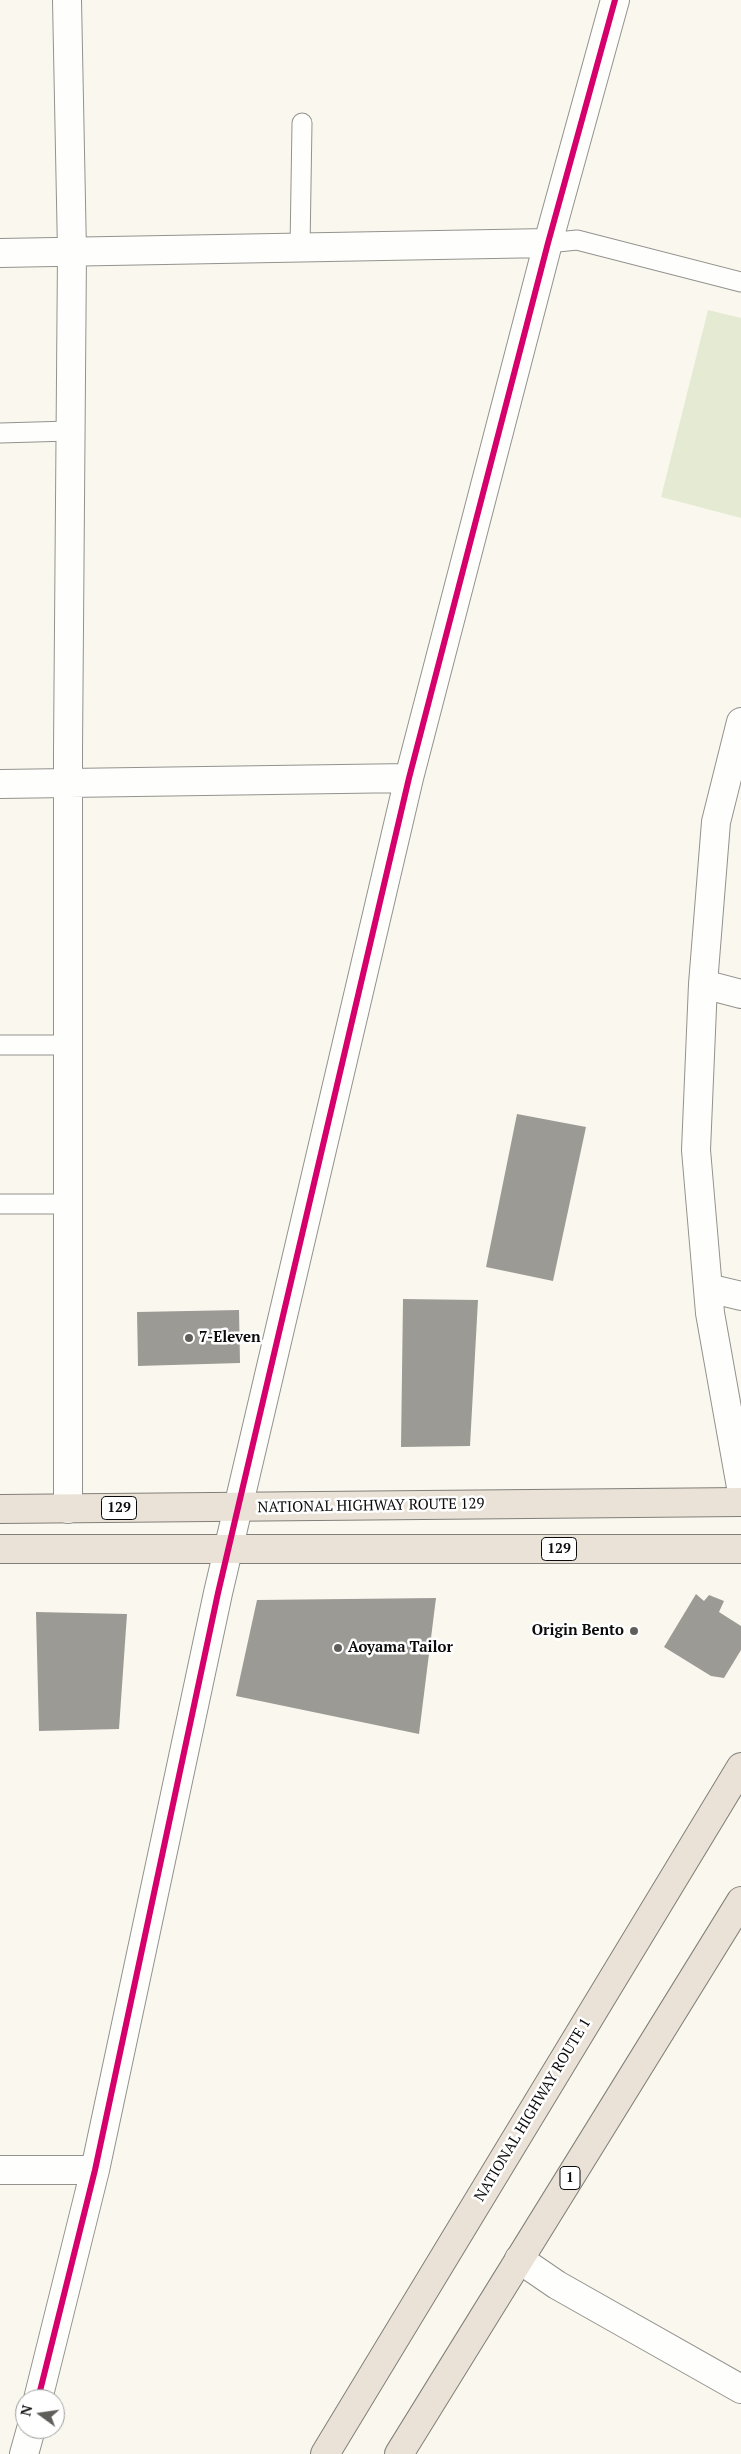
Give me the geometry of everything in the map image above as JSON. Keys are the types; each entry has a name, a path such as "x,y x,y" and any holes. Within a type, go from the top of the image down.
{"highway":[{"name":"NATIONAL HIGHWAY ROUTE 129","path":"0,1509 741,1502"},
{"name":"129","path":"0,1549 741,1549"},
{"name":"NATIONAL HIGHWAY ROUTE 1","path":"325,2454 741,1767"},
{"name":"1","path":"399,2454 741,1901"}],"street":[{"path":"67,0 72,252 68,783 68,1509"},
{"path":"40,2389 95,2170 228,1549 410,778 548,243 615,0"},
{"path":"0,253 548,243"},
{"path":"741,722 716,822 704,984 696,1150 710,1313 741,1487"},
{"path":"0,784 410,778"},
{"path":"704,984 741,994"},
{"path":"708,1288 741,1296"},
{"path":"0,2170 95,2170"},
{"path":"519,2259 558,2285 741,2389"},
{"path":"24,2454 28,2439"}],"lane":[{"path":"300,248 302,123"},
{"path":"548,243 577,240 741,282"},
{"path":"0,433 70,431"},
{"path":"0,1045 68,1045"},
{"path":"0,1204 68,1204"}],"green space":[{"path":"708,310 741,318 741,518 661,497"}],"building":[{"path":"517,1114 586,1127 553,1281 486,1267"},
{"path":"403,1299 478,1300 470,1446 401,1447"},
{"name":"7-Eleven","path":"239,1310 240,1363 138,1366 137,1312"},
{"path":"696,1594 704,1601 709,1595 724,1601 719,1612 741,1626 741,1650 724,1678 711,1676 664,1647"},
{"name":"Aoyama Tailor","path":"436,1598 419,1734 236,1696 257,1600"},
{"path":"36,1612 127,1614 119,1729 39,1731"}],"cycle path":[{"path":"40,2389 95,2170 218,1593 409,778 548,243 615,0"}],"place":[{"name":"7-Eleven","path":"189,1338"},
{"name":"Origin Bento","path":"634,1631"},
{"name":"Aoyama Tailor","path":"338,1648"}]}
